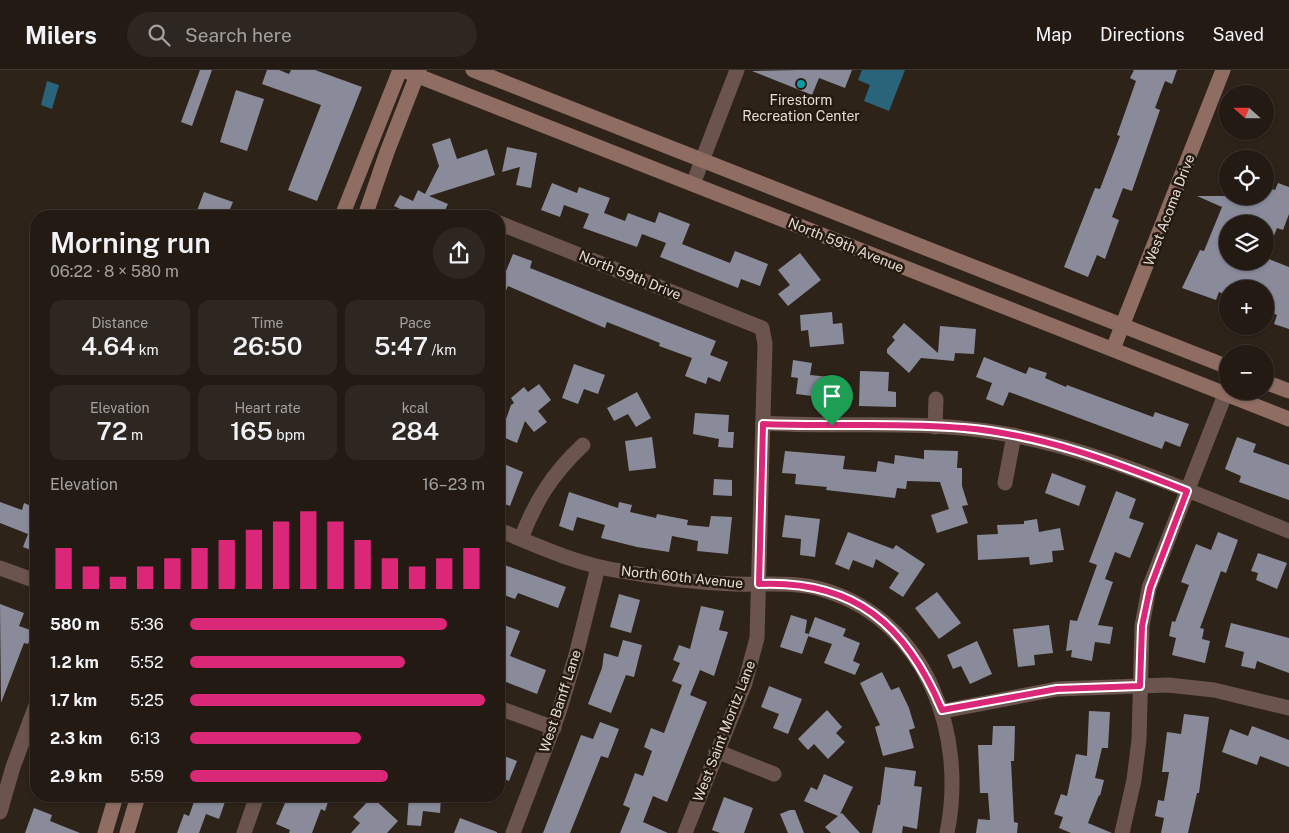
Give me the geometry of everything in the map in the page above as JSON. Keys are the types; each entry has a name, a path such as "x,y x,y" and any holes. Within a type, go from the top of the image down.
{"main road":[{"name":"North 59th Avenue","path":"473,70 1219,363"},
{"name":"West Acoma Drive","path":"1113,350 1223,70"},
{"name":"North 59th Avenue","path":"410,71 1113,350 1219,388"},
{"path":"345,210 410,71"},
{"path":"367,210 410,71"},
{"path":"1274,385 1289,391"},
{"name":"North 59th Avenue","path":"1248,400 1289,419"},
{"path":"105,833 114,802"},
{"path":"127,833 136,802"}],"street":[{"path":"693,184 737,70"},
{"name":"North 59th Drive","path":"505,225 762,328"},
{"name":"West Saint Moritz Lane","path":"685,833 751,664 757,638 765,344 762,328"},
{"path":"935,427 936,399"},
{"path":"1122,833 1134,780 1139,740 1142,626 1150,588 1222,400"},
{"path":"763,424 963,428 1014,435 1083,452 1289,531"},
{"path":"1005,483 1014,435"},
{"path":"521,539 540,494 552,476 582,445"},
{"name":"North 60th Avenue","path":"505,532 598,567 687,581 777,583 823,589 867,608 904,641 933,687 942,710"},
{"name":"West Banff Lane","path":"513,833 554,728 576,655 598,567"},
{"path":"0,568 30,579"},
{"path":"947,833 952,790 942,710 1057,689 1168,685 1214,690 1289,708"},
{"path":"505,710 554,728"},
{"path":"0,812 30,722"},
{"path":"716,751 774,774"},
{"path":"244,833 255,802"}],"water":[{"path":"862,70 905,70 889,111 864,101 870,85 858,80"},
{"path":"47,81 59,85 52,109 41,105"}],"building":[{"path":"200,70 212,70 192,126 181,122"},
{"path":"267,70 279,70 289,74 291,70 315,70 362,87 317,201 288,190 321,105 262,84"},
{"name":"Firestorm Recreation Center","path":"852,70 845,88 819,78 812,95 752,71"},
{"path":"1134,70 1177,70 1172,84 1165,81 1155,108 1160,110 1132,191 1123,188 1112,217 1119,220 1105,259 1097,255 1088,277 1064,267 1095,188 1100,189 1120,136 1117,135 1136,81 1130,78"},
{"path":"236,90 264,99 247,151 220,142"},
{"path":"450,138 457,159 487,149 495,175 429,196 448,204 445,210 402,210 394,206 400,195 413,201 418,190 425,194 439,166 432,144"},
{"path":"507,147 537,153 531,188 516,185 520,167 502,172"},
{"path":"552,183 577,193 579,187 610,198 604,213 625,221 628,213 655,223 659,212 690,224 682,244 730,263 735,251 768,264 760,286 741,279 738,288 660,257 666,243 642,234 637,247 583,228 589,214 564,205 560,217 541,210"},
{"path":"1278,183 1289,187 1289,214 1283,230 1277,228 1274,236 1274,215 1219,215 1219,270 1274,270 1274,261 1289,267 1289,329 1274,324 1277,315 1274,314 1274,280 1219,280 1219,292 1216,300 1182,288 1200,250 1204,251 1222,207 1197,196 1219,196 1219,205 1274,205 1275,190"},
{"path":"204,192 233,202 230,210 197,210"},
{"path":"800,253 821,280 788,306 778,294 790,285 778,270"},
{"path":"513,254 532,261 530,268 716,341 710,355 728,362 720,382 708,377 706,384 685,376 692,358 659,346 660,343 607,322 605,328 508,286 505,293 506,271"},
{"path":"832,312 833,324 842,323 844,344 810,347 808,330 801,331 800,315"},
{"path":"904,323 938,353 940,326 976,329 974,354 955,353 954,361 921,358 909,373 887,353 887,349 895,340 892,337"},
{"path":"984,357 1026,374 1029,367 1047,373 1045,378 1066,387 1067,385 1153,417 1155,412 1189,424 1180,447 1165,441 1162,449 1009,392 1003,406 986,399 992,383 976,377"},
{"path":"793,360 812,363 810,375 830,377 828,398 796,394 798,378 791,377"},
{"path":"574,364 605,375 598,394 584,389 578,404 562,398"},
{"path":"860,371 889,372 888,391 896,392 896,407 859,406"},
{"path":"539,384 551,400 538,411 547,422 534,432 525,421 517,443 505,438 505,422 511,405 514,403 511,398 524,387 528,392"},
{"path":"637,392 651,418 636,427 628,414 614,421 607,408"},
{"path":"695,413 729,415 728,432 734,432 733,448 718,447 719,439 693,434"},
{"path":"652,437 656,468 629,471 625,441"},
{"path":"1237,437 1256,444 1253,452 1289,465 1289,500 1239,482 1241,476 1225,469"},
{"path":"924,450 958,451 957,468 962,468 962,486 968,505 962,506 968,523 937,533 931,515 949,509 940,482 907,481 906,489 897,488 895,498 826,490 827,487 795,484 796,474 782,473 785,451 845,456 843,469 876,472 878,461 894,464 895,455 924,459"},
{"path":"505,464 523,472 510,506 505,504"},
{"path":"1052,473 1086,486 1079,506 1045,493"},
{"path":"714,479 732,480 732,496 713,495"},
{"path":"1116,491 1136,499 1129,518 1144,523 1130,558 1115,552 1105,579 1113,582 1098,625 1113,627 1110,644 1095,642 1092,661 1071,657 1072,650 1066,651 1070,620 1077,621 1097,565 1089,562"},
{"path":"569,492 618,508 619,502 632,505 630,512 656,518 657,514 688,520 687,525 709,527 711,516 732,517 728,554 697,551 698,541 672,536 669,552 637,547 601,538 605,525 577,517 573,531 559,526"},
{"path":"0,502 22,510 24,503 30,506 30,550 23,547 28,534 0,523"},
{"path":"785,515 820,519 815,557 800,555 801,539 782,537"},
{"path":"1037,519 1039,532 1060,528 1064,550 1052,551 1053,562 1030,565 1029,557 978,560 977,535 998,534 997,525 1024,524 1024,521"},
{"path":"848,532 893,549 896,545 925,564 903,597 889,588 899,573 876,559 873,568 853,560 849,570 835,564"},
{"path":"1218,532 1238,540 1226,573 1221,571 1200,628 1204,629 1202,639 1210,641 1205,663 1172,655 1176,638 1169,636 1172,621 1175,622 1189,585 1181,582 1196,544 1211,550"},
{"path":"1258,553 1287,563 1277,589 1256,580 1258,573 1251,571"},
{"path":"505,565 566,587 558,608 518,593 515,599 505,595"},
{"path":"937,592 961,623 939,639 915,608"},
{"path":"619,594 640,600 631,633 610,627"},
{"path":"0,604 24,613 19,626 30,630 28,644 24,643 1,703"},
{"path":"701,606 724,611 719,630 728,632 714,676 700,670 690,695 707,702 667,802 653,796 643,822 668,833 620,833 630,808 623,805 635,773 643,776 652,751 644,747 651,728 664,733 682,685 672,681 680,663 673,660 679,645 690,649"},
{"path":"791,615 807,620 805,633 809,634 802,654 780,647"},
{"path":"815,617 846,629 843,636 860,643 853,661 860,664 855,675 824,663 832,644 808,636"},
{"path":"1231,623 1289,638 1289,673 1257,661 1255,669 1241,666 1244,652 1225,647"},
{"path":"505,625 520,631 510,656 546,670 537,694 505,682"},
{"path":"1049,625 1053,653 1034,655 1035,665 1018,667 1013,629"},
{"path":"623,640 642,645 634,677 626,675 611,713 588,704 602,668 604,653 618,657"},
{"path":"977,641 992,674 970,684 961,666 953,669 947,655"},
{"path":"882,672 891,690 899,687 909,708 915,728 909,730 914,748 883,756 875,727 880,725 860,683"},
{"path":"769,686 802,699 788,734 773,728 779,714 761,707"},
{"path":"827,710 842,727 836,733 845,742 828,759 814,744 808,750 798,739"},
{"path":"1089,711 1110,712 1108,748 1102,748 1095,778 1104,780 1100,796 1088,823 1112,833 1071,833 1059,828 1063,817 1054,814 1061,794 1067,796 1076,754 1087,756"},
{"path":"1184,714 1209,717 1199,793 1197,793 1188,833 1161,833 1164,818 1155,816 1158,800 1164,801 1169,772 1162,772 1167,732 1181,734"},
{"path":"600,722 619,729 608,758 601,756 570,833 543,833 581,735 593,739"},
{"path":"993,726 1015,726 1014,761 1011,761 1014,822 1018,823 1017,833 976,833 978,819 990,820 988,793 980,793 978,745 992,745"},
{"path":"1252,726 1289,740 1289,767 1260,756 1257,765 1222,752 1230,729 1248,736"},
{"path":"505,756 517,761 509,781 505,779"},
{"path":"885,767 916,771 914,786 922,787 917,829 903,826 902,833 872,833 878,805 880,805"},
{"path":"824,774 853,787 840,814 842,813 860,833 831,833 825,827 838,816 804,801 811,787 817,790"},
{"path":"724,797 753,808 744,833 720,833 712,830"},
{"path":"194,802 225,802 219,819 206,814 199,833 177,833 184,814 189,816"},
{"path":"285,802 328,802 325,811 321,809 312,833 289,833 290,830 276,824"},
{"path":"367,802 377,802 398,821 387,833 351,833 360,823 353,817"},
{"path":"409,802 441,802 440,813 423,811 421,826 407,825"},
{"path":"34,808 52,815 50,821 80,833 25,833"},
{"path":"795,810 804,833 788,833 780,814"},
{"path":"460,818 497,832 497,833 454,833"}],"place":[{"name":"Firestorm Recreation Center","path":"801,84"}],"route":[{"path":"763,424 832,426 963,428 1040,440 1132,469 1187,491 1150,588 1142,626 1140,686 1057,689 942,710 933,687 904,641 884,621 867,608 823,589 777,583 759,584 763,424"}]}
